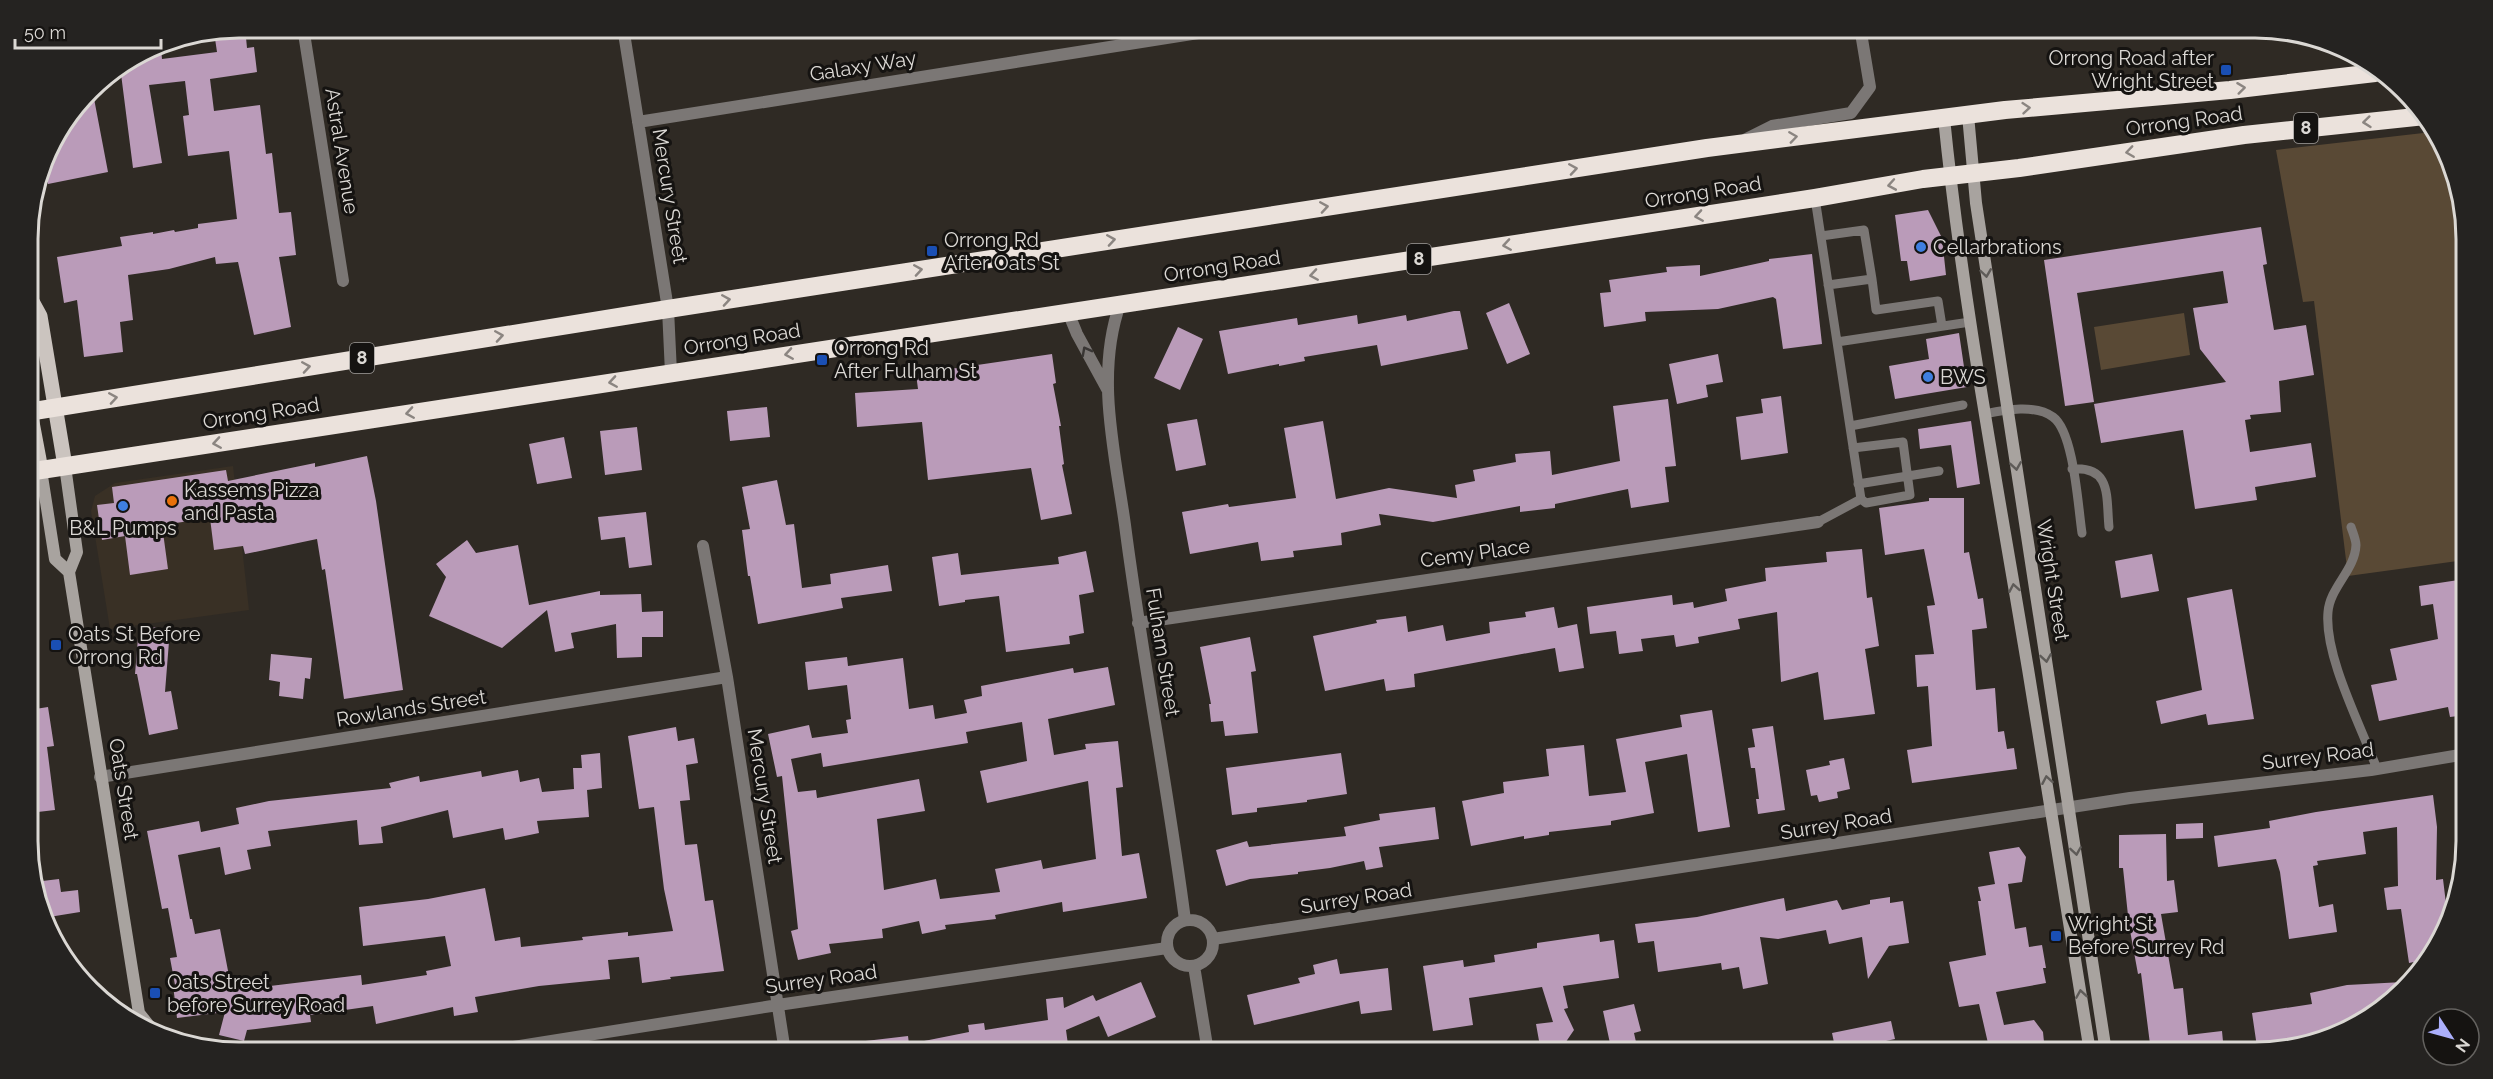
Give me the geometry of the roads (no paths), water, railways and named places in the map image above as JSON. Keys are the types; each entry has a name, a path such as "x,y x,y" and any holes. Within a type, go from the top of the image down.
{"highway":[{"name":"Orrong Road","path":"38,408 56,407 668,309 1735,145 1968,115 2369,74"},
{"name":"Orrong Road","path":"38,470 1950,176 2244,135 2415,117"}],"main road":[{"name":"Oats Street","path":"38,312 66,466"}],"street":[{"name":"Astral Avenue","path":"305,38 343,281"},
{"name":"Mercury Street","path":"625,38 668,309 671,373"},
{"name":"Galaxy Way","path":"638,122 1167,38"},
{"path":"1735,145 1772,126 1851,113 1870,87 1862,38"},
{"name":"Wright Street","path":"1968,115 1973,173 2007,410 2104,1041"},
{"name":"Wright Street","path":"1944,118 1950,176 1984,414 2052,810 2088,1041"},
{"name":"Fulham Street","path":"1120,304 1112,329 1107,390 1138,623 1185,920"},
{"name":"Fulham Street","path":"1068,312 1107,390"},
{"name":"Oats Street","path":"66,466 77,552 69,572 138,1015"},
{"name":"Oats Street","path":"38,488 55,559 69,572"},
{"name":"Cemy Place","path":"1138,623 1818,522"},
{"name":"Mercury Street","path":"703,546 728,677 783,1042"},
{"name":"Rowlands Street","path":"100,777 728,677"},
{"name":"Surrey Road","path":"1213,939 2155,794 2377,769 2456,756"},
{"path":"1185,920 1200,922 1210,932 1213,939 1209,957 1194,966 1177,963 1167,948 1167,941 1173,928 1185,920"},
{"name":"Surrey Road","path":"545,1042 1167,948"},
{"path":"1194,966 1206,1042"}],"lane":[{"path":"1815,198 1858,484 1861,499 1866,503 1910,495 1903,442 1853,448"},
{"path":"1821,236 1864,230 1876,310 1938,301 1942,326"},
{"path":"1828,285 1872,279"},
{"path":"1837,342 1970,322"},
{"path":"1850,426 1963,405"},
{"path":"1984,414 2007,410 2039,411 2053,417 2064,429 2073,469 2082,533"},
{"path":"2073,469 2085,468 2096,471 2104,481 2109,527"},
{"path":"1858,484 1939,471"},
{"path":"1818,522 1861,499"},
{"path":"2351,527 2355,546 2352,562 2334,590 2328,610 2328,629 2337,669 2377,769"}],"place":[{"name":"Orrong Road after Wright Street","path":"2226,70"},
{"name":"Cellarbrations","path":"1921,247"},
{"name":"Orrong Rd After Oats St","path":"932,251"},
{"name":"Orrong Rd After Fulham St","path":"822,360"},
{"name":"BWS","path":"1928,377"},
{"name":"Kassems Pizza and Pasta","path":"172,501"},
{"name":"B&L Pumps","path":"123,506"},
{"name":"Oats St Before Orrong Rd","path":"56,645"},
{"name":"Wright St Before Surrey Rd","path":"2056,936"},
{"name":"Oats Street before Surrey Road","path":"155,993"}]}
